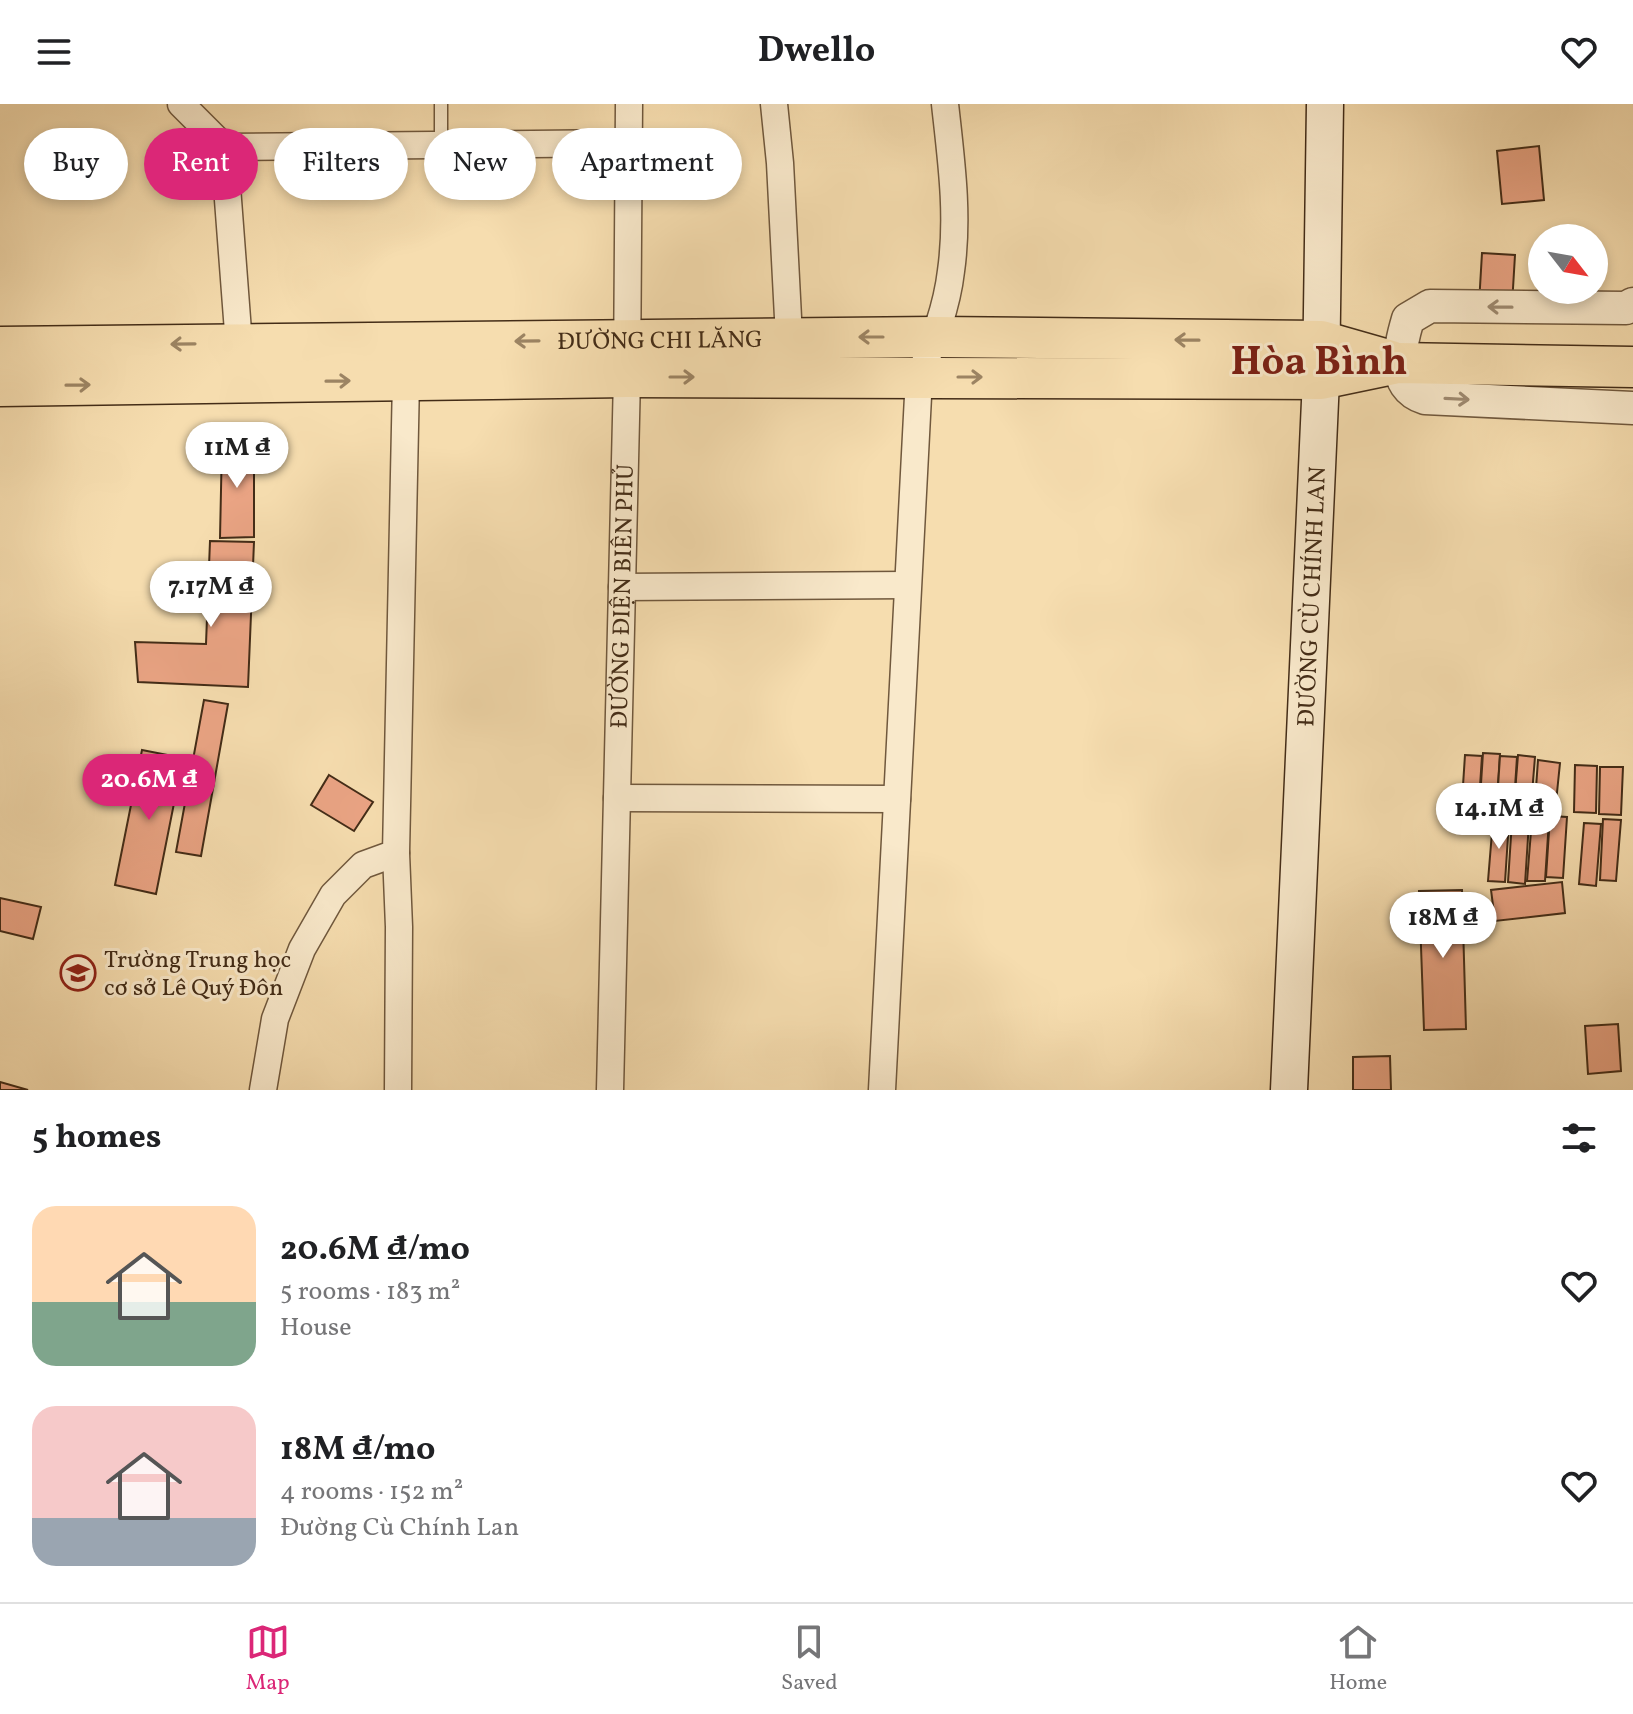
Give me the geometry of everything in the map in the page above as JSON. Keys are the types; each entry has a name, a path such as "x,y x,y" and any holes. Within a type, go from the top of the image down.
{"main road":[{"name":"ĐƯỜNG CÙ CHÍNH LAN","path":"1289,1090 1321,360 1325,104"},
{"name":"ĐƯỜNG CHI LĂNG","path":"0,347 240,363 406,380 627,358 789,337 935,337 1321,360"},
{"name":"ĐƯỜNG CHI LĂNG","path":"0,386 240,363 627,358 919,377 1321,360"},
{"path":"1321,360 1615,367"}],"street":[{"path":"181,104 205,128"},
{"name":"ĐƯỜNG ĐIỆN BIÊN PHỦ","path":"628,128 629,104"},
{"path":"774,104 789,337"},
{"path":"882,1090 919,377 935,337 951,271 954,194 945,104"},
{"path":"258,147 424,144"},
{"path":"228,200 240,363"},
{"name":"ĐƯỜNG ĐIỆN BIÊN PHỦ","path":"610,1090 627,358 628,200"},
{"path":"1633,304 1626,308 1430,306 1408,319 1398,363 1410,389 1425,398 1633,408"},
{"path":"398,1090 396,853 406,380"},
{"path":"622,587 907,585"},
{"path":"617,798 897,799"},
{"path":"263,1090 275,1019 302,949 333,895 363,865 396,853"}],"lane":[{"path":"441,104 441,128"}],"building":[{"path":"1539,146 1544,200 1502,204 1497,151"},
{"path":"1482,253 1515,255 1512,305 1479,304"},
{"path":"254,442 254,537 220,538 222,443"},
{"path":"210,541 254,542 248,687 138,682 135,642 206,644"},
{"path":"204,700 228,704 201,856 176,852"},
{"path":"142,750 183,758 156,894 115,885"},
{"path":"1483,753 1500,754 1496,815 1479,814"},
{"path":"1465,755 1482,756 1478,817 1461,816"},
{"path":"1518,755 1535,757 1530,818 1513,817"},
{"path":"1500,756 1517,757 1513,818 1496,817"},
{"path":"1538,760 1560,763 1555,812 1534,816"},
{"path":"1575,765 1597,766 1596,813 1574,812"},
{"path":"1600,767 1623,767 1621,815 1599,814"},
{"path":"329,775 373,802 354,831 311,805"},
{"path":"1550,816 1567,817 1563,878 1546,877"},
{"path":"1532,819 1549,820 1545,881 1527,881"},
{"path":"1603,819 1621,820 1616,881 1600,880"},
{"path":"1493,820 1509,821 1505,882 1488,881"},
{"path":"1512,821 1529,822 1525,884 1508,882"},
{"path":"1584,823 1601,824 1596,886 1579,884"},
{"path":"1562,882 1565,913 1495,921 1491,890"},
{"path":"1462,890 1466,1029 1424,1030 1419,891"},
{"path":"0,898 41,907 33,939 0,931"},
{"path":"1618,1024 1621,1071 1588,1074 1585,1026"},
{"path":"1390,1056 1391,1090 1353,1090 1353,1057"},
{"path":"0,1082 28,1090 0,1090"}],"place":[{"name":"Trường Trung học cơ sở Lê Quý Đôn","path":"78,973"}],"district":[{"name":"Hòa Bình","path":"1319,360"}]}
